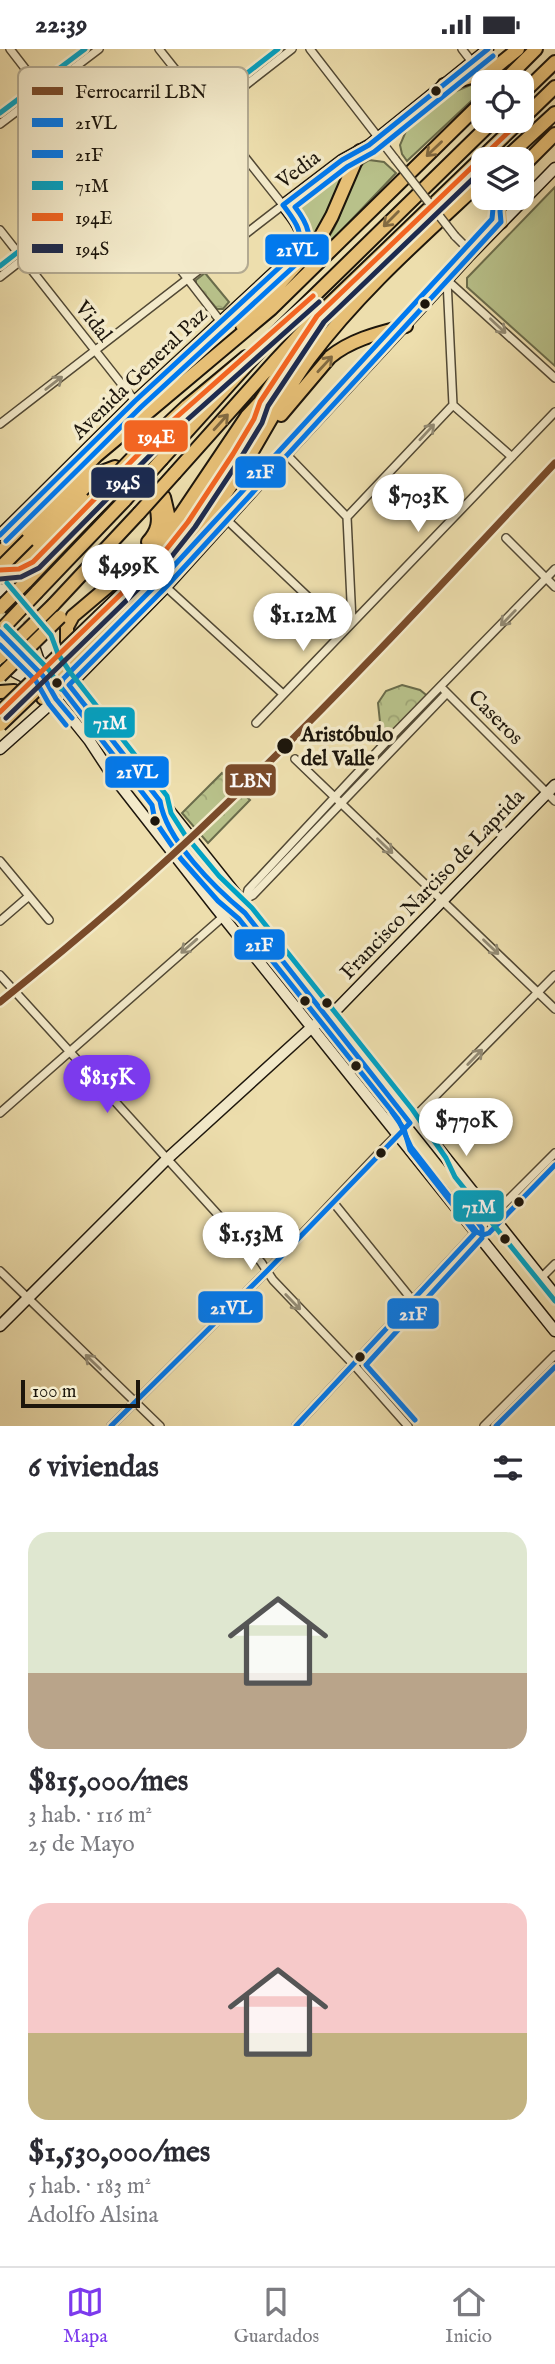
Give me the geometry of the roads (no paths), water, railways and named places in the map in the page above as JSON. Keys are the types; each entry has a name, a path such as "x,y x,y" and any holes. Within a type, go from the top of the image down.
{"highway":[{"path":"444,85 491,71 518,49"},
{"path":"515,70 536,49"},
{"path":"534,82 555,62"},
{"path":"534,107 555,87"},
{"name":"Avenida General Paz","path":"0,553 24,537 96,456 271,309 471,113"},
{"path":"518,147 555,113"},
{"path":"0,631 125,501 274,335 481,133"},
{"path":"0,657 139,513 317,316 507,133"},
{"path":"534,155 555,134"},
{"path":"198,372 317,243 332,216 360,151"},
{"path":"251,455 284,395 340,320 471,191"},
{"path":"500,210 501,222"},
{"path":"67,642 67,627 73,616 144,556 181,514 317,316"},
{"path":"0,712 196,534 291,402 330,357 362,338 406,326"},
{"path":"0,567 19,569 33,562 187,406 274,335"},
{"path":"0,725 103,619 188,522 254,419 260,402"},
{"path":"2,598 26,582 107,497 143,452"},
{"path":"0,567 24,537 94,475 115,467"},
{"path":"0,567 25,557 89,490 103,481"},
{"path":"10,672 60,617 153,537 160,502 168,514 161,538"}],"street":[{"path":"10,49 24,67"},
{"path":"75,67 99,49"},
{"path":"159,49 173,67"},
{"path":"248,83 292,49"},
{"path":"310,49 454,236 472,253"},
{"path":"462,49 472,62"},
{"name":"Vedia","path":"248,232 342,160 360,151 488,49"},
{"path":"0,124 18,110"},
{"path":"248,161 283,205"},
{"path":"0,749 66,678 166,587 472,253 555,167"},
{"name":"Avenida General Paz","path":"0,535 135,401 296,252 301,245 300,230 283,205"},
{"name":"Vidal","path":"0,230 18,253"},
{"path":"0,277 18,264"},
{"name":"Vidal","path":"33,273 135,401"},
{"path":"183,273 221,322"},
{"name":"Vedia","path":"0,424 194,273"},
{"path":"447,280 555,378"},
{"path":"447,280 453,404 512,457"},
{"path":"346,517 453,404"},
{"path":"256,723 555,412"},
{"path":"286,454 346,517 352,622"},
{"path":"227,520 344,631"},
{"path":"506,538 555,587"},
{"path":"0,1113 243,899 248,890 338,801 555,569"},
{"path":"166,587 283,694"},
{"path":"41,643 50,658"},
{"path":"10,672 28,679"},
{"path":"66,678 555,1295"},
{"name":"Caseros","path":"444,690 552,793"},
{"path":"48,696 96,749 117,782 223,917 555,1331"},
{"path":"295,759 555,1009"},
{"name":"Francisco Narciso de Laprida","path":"0,1326 167,1159 312,1027 331,1013 552,793"},
{"path":"0,861 49,920"},
{"path":"0,921 29,896"},
{"path":"0,975 261,1262 273,1280 408,1426"},
{"path":"111,1426 267,1271 555,975"},
{"path":"296,1426 475,1233 555,1153"},
{"path":"333,1202 413,1301"},
{"path":"541,1278 555,1264"},
{"path":"0,1271 160,1426"},
{"path":"484,1426 555,1355"}],"tunnel":[{"path":"115,467 131,468 144,474 155,483 164,497"},
{"path":"116,480 140,487 156,506"},
{"path":"7,596 35,629"},
{"path":"0,604 29,635"}],"rail line":[{"name":"LBN","path":"0,1002 140,885 263,768 390,639 555,463"}],"place":[{"name":"Aristóbulo del Valle","path":"285,746"}]}
